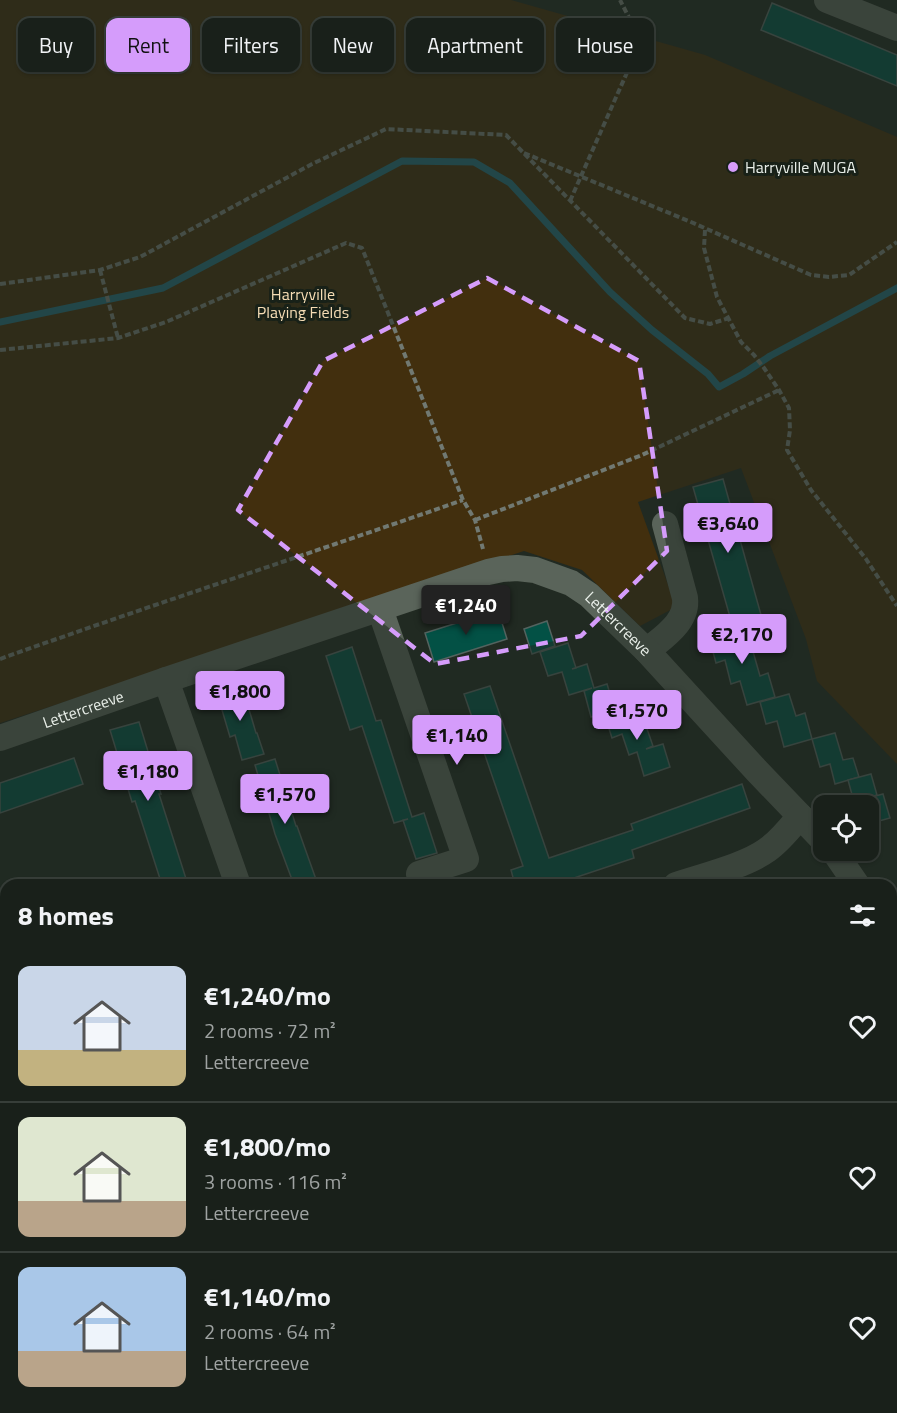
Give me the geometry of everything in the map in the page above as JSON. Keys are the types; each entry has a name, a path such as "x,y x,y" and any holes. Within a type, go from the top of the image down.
{"street":[{"path":"827,0 897,28"},
{"path":"647,651 676,625 686,609 665,524"},
{"name":"Lettercreeve","path":"0,738 488,572 517,568 535,570 571,583 589,596 647,651 813,830"},
{"path":"380,609 466,859 419,874"},
{"path":"166,680 236,879"},
{"path":"695,879 718,872 765,851 776,843 800,816"},
{"path":"840,861 852,879"}],"path":[{"path":"570,201 641,41 620,0"},
{"path":"0,284 100,270 140,257 312,164 386,129 506,135 685,318 710,324 729,318"},
{"path":"524,153 691,222 811,275 829,277 849,275 897,242"},
{"path":"691,222 693,217"},
{"path":"705,230 704,248 717,297 741,342 754,355 789,408 790,430 787,450 811,490 866,559 897,606"},
{"path":"0,350 118,338 166,322 346,243 362,248 463,500 476,520 488,572"},
{"path":"100,270 118,338"},
{"path":"476,520 642,455 779,390"},
{"path":"0,659 463,500"}],"highlighted area":[{"path":"487,278 639,361 667,551 581,636 435,664 238,510 323,361"}],"green space":[{"name":"Harryville Playing Fields","path":"0,0 511,0 574,18 556,18 556,72 654,72 654,41 705,55 897,137 897,764 817,681 806,639 741,468 638,502 676,607 640,626 582,570 524,551 0,723"}],"building":[{"path":"772,3 897,55 897,86 761,30"},
{"path":"723,479 763,622 734,631 693,487"},
{"path":"498,610 507,639 434,662 425,633"},
{"path":"547,621 555,646 532,654 524,629"},
{"path":"746,627 760,676 768,673 775,697 747,705 740,681 731,684 725,660 716,663 709,637"},
{"path":"568,643 576,668 587,664 594,688 607,684 615,710 591,717 584,691 592,688 569,695 562,672 548,676 540,652"},
{"path":"352,647 376,721 381,720 412,817 424,813 437,853 416,859 403,820 394,823 362,726 350,730 326,656"},
{"path":"242,686 264,754 242,760 235,735 230,737 217,693"},
{"path":"490,686 549,858 633,830 631,824 742,784 750,808 632,850 634,858 571,879 513,879 511,870 523,866 464,694"},
{"path":"789,694 796,716 805,713 812,739 784,747 777,721 766,724 760,702"},
{"path":"629,705 636,730 646,726 653,746 646,749 663,744 670,767 644,776 637,752 629,755 622,734 612,738 604,713"},
{"path":"139,722 186,879 160,879 135,801 132,802 110,730"},
{"path":"835,733 843,760 853,758 859,777 835,784 830,764 820,767 812,739"},
{"path":"74,758 83,784 0,813 0,783"},
{"path":"275,759 316,879 292,879 275,834 255,765"},
{"path":"871,774 877,795 852,795 848,780"},
{"path":"883,794 890,818 879,821 879,795"}],"waterway":[{"path":"0,322 163,288 402,161 474,162 510,183 610,292 652,330 708,374 719,387 770,356 897,288"}],"place":[{"name":"Harryville MUGA","path":"733,167"}]}
